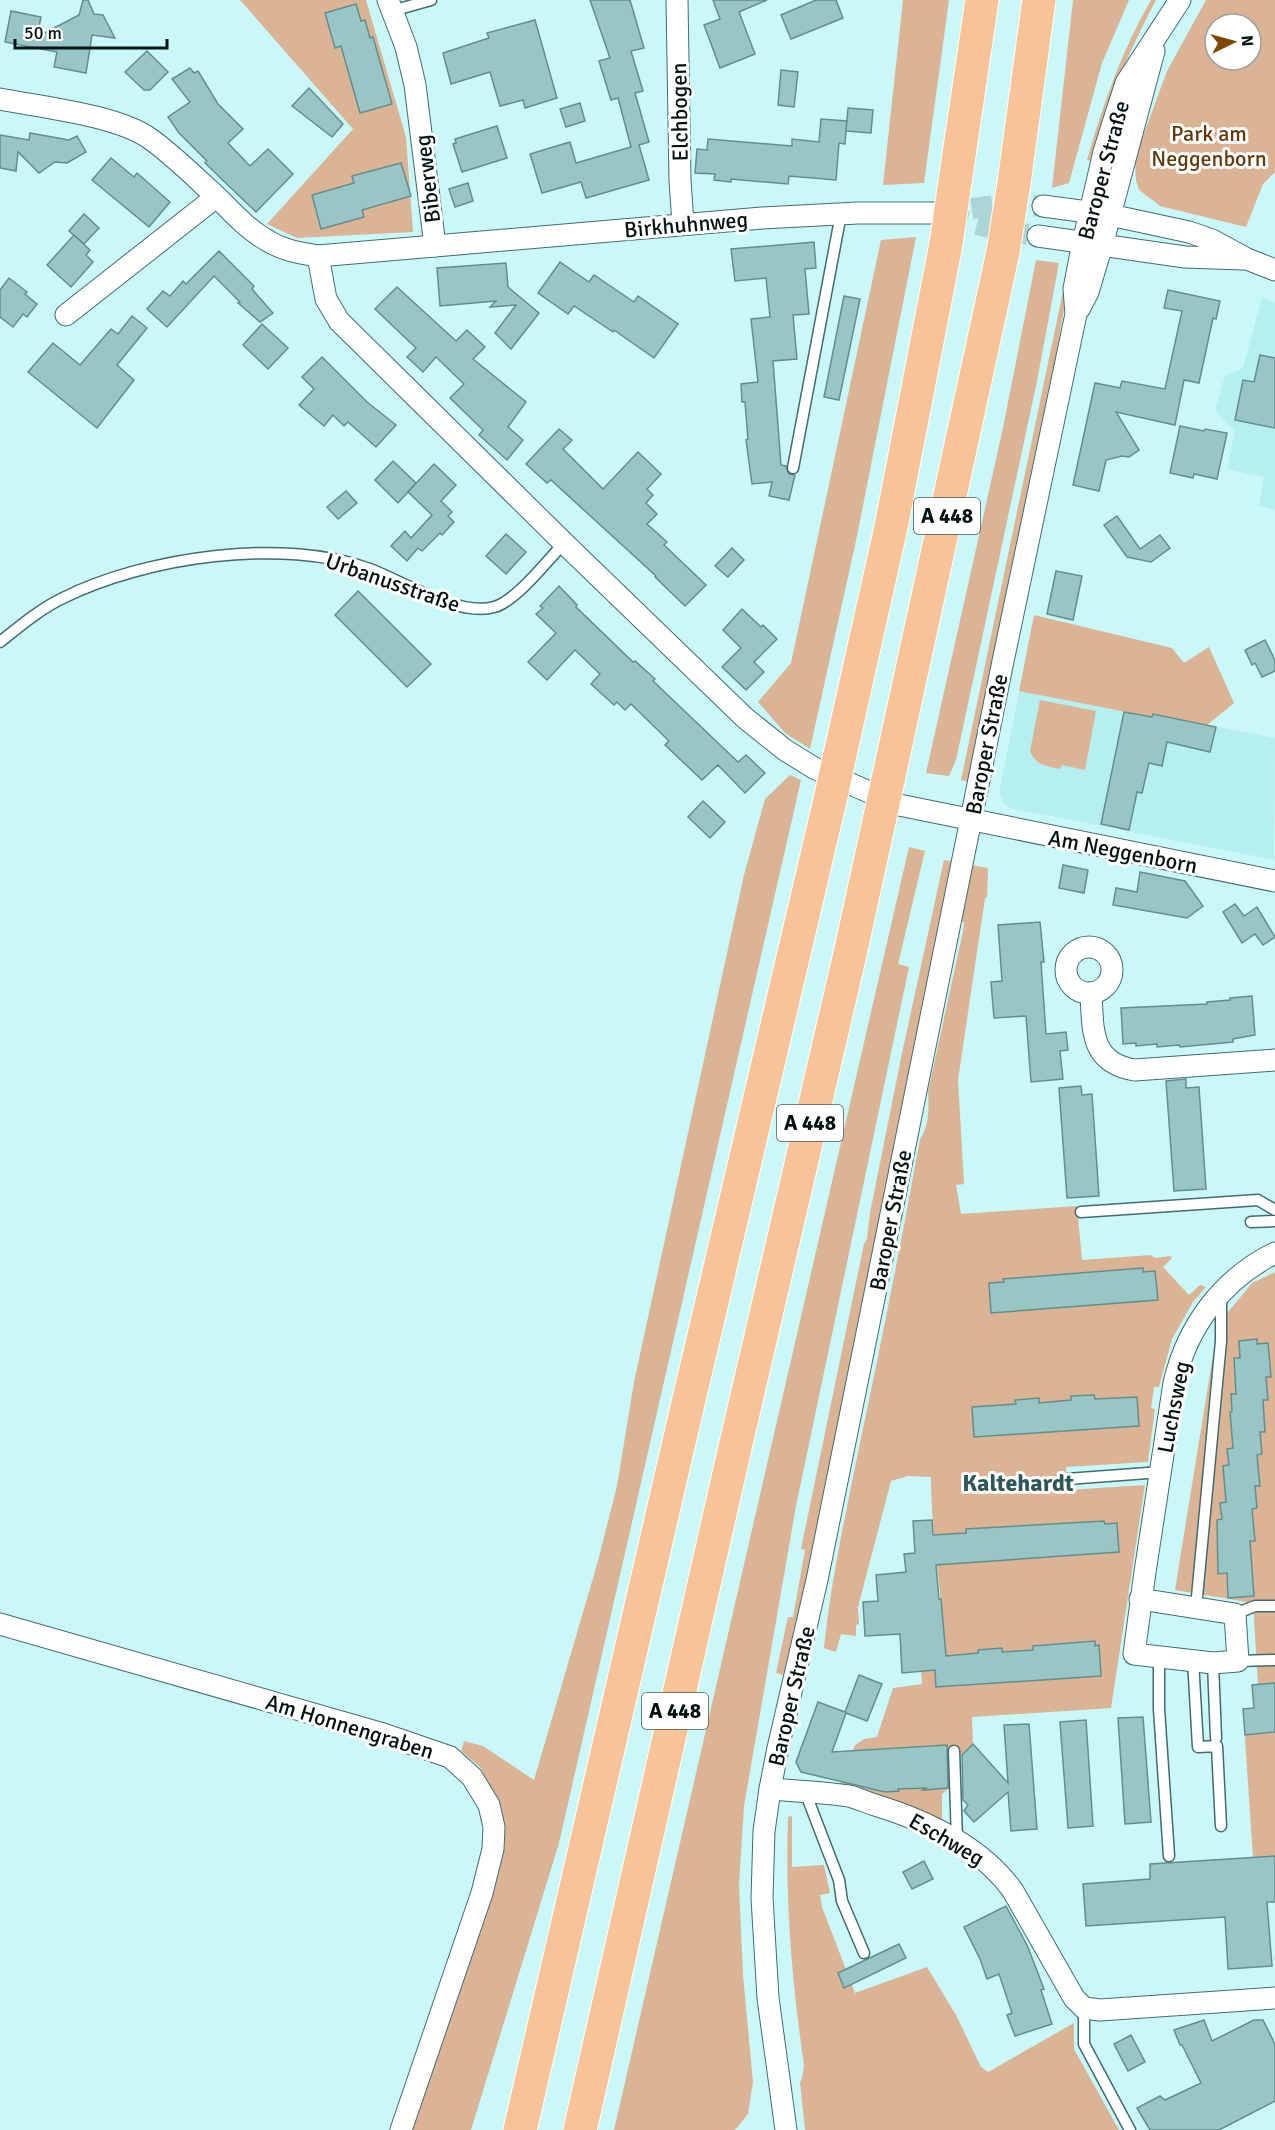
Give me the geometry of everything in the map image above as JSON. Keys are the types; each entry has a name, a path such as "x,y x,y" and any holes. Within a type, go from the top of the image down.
{"highway":[{"name":"A 448","path":"520,2130 831,796 891,527 946,244 982,0"},
{"name":"A 448","path":"580,2130 731,1464 850,954 1003,252 1039,0"}],"street":[{"name":"Elchbogen","path":"677,0 680,180 683,224"},
{"name":"Baroper Straße","path":"1093,244 1089,212 1104,152 1126,83 1180,0"},
{"name":"Biberweg","path":"318,256 435,246 415,85 406,47 390,6"},
{"name":"Baroper Straße","path":"786,2130 768,1998 762,1898 764,1831 770,1789 817,1580 1076,314 1074,290 1093,244 1110,214 1158,35"},
{"path":"0,99 87,115 129,127 149,138 249,229 270,243 286,250 318,256 326,299 339,321 564,543 746,718 785,750 814,768 899,805 971,821"},
{"path":"66,315 216,197"},
{"path":"1042,206 1110,214 1189,232 1212,240 1247,259 1275,270"},
{"name":"Birkhuhnweg","path":"435,246 683,224 841,214 937,213"},
{"path":"1038,236 1185,257 1247,259"},
{"name":"Am Neggenborn","path":"971,821 1275,881"},
{"path":"1090,993 1095,1041 1106,1058 1124,1068 1135,1070 1275,1060"},
{"name":"Luchsweg","path":"1238,1661 1203,1662 1134,1654 1140,1599 1179,1360 1192,1332 1221,1293 1248,1270 1275,1253"},
{"path":"1140,1599 1235,1614 1238,1661"},
{"name":"Am Honnengraben","path":"0,1624 380,1733 450,1757 472,1777 489,1805 494,1827 493,1850 482,1893 401,2130"},
{"name":"Eschweg","path":"770,1789 849,1796 926,1823 957,1840 1002,1875 1074,1998 1084,2008"},
{"path":"1084,2008 1111,2010 1275,1998"}],"lane":[{"path":"390,6 431,0"},
{"path":"793,468 841,214"},
{"name":"Urbanusstraße","path":"0,642 41,610 87,587 139,570 232,555 279,553 323,557 369,569 458,607 483,610 496,607 509,600 564,543"},
{"path":"1081,1212 1258,1200 1275,1210"},
{"path":"1251,1222 1275,1221"},
{"path":"1196,1608 1221,1341 1221,1293"},
{"path":"1066,1479 1161,1472"},
{"path":"1235,1614 1255,1606 1275,1606"},
{"path":"1159,1656 1159,1709 1169,1856"},
{"path":"1238,1661 1275,1660"},
{"path":"1203,1662 1216,1738"},
{"path":"1203,1662 1198,1747 1217,1746 1221,1826"},
{"path":"954,1751 957,1840"},
{"path":"808,1792 809,1802 839,1880 842,1901 864,1953"},
{"path":"1084,2008 1084,2044 1130,2130"}],"shaded area":[{"path":"1262,297 1275,303 1275,510 1259,506 1264,477 1227,469 1235,431 1215,410 1225,376 1243,368"},
{"path":"1019,691 1275,738 1274,860 1009,808 999,794"}],"green space":[{"path":"240,0 366,0 406,137 413,232 297,238 267,224 353,129"},
{"path":"903,0 949,0 924,183 883,185"},
{"path":"1073,0 1129,0 1102,63 1069,183 1052,188"},
{"path":"1151,0 1156,0 1119,79 1091,161 1087,160 1114,78"},
{"name":"Park am Neggenborn","path":"1206,0 1275,0 1275,172 1263,184 1246,227 1160,206 1139,190 1136,181 1135,158 1167,71"},
{"path":"916,237 857,536 810,749 785,733 758,702 791,663 881,240"},
{"path":"1036,260 1059,263 1037,381 956,760 949,776 926,773 1003,428"},
{"path":"1066,277 1067,292 1054,367 969,782 961,780"},
{"path":"1034,615 1172,648 1184,663 1209,647 1234,703 1207,725 1153,714 1152,717 1019,691"},
{"path":"1040,700 1096,711 1085,770 1062,765 1060,769 1050,767 1038,762 1032,756 1030,751"},
{"path":"790,775 801,780 559,1843 471,2130 411,2130 502,1860 505,1831 501,1806 480,1767 461,1751 464,1741 483,1746 534,1780 598,1561 617,1486 634,1382 744,875 765,799"},
{"path":"909,847 925,851 898,964 909,967 796,1506 744,1806 739,1885 743,1975 753,2082 748,2114 735,2130 614,2130"},
{"path":"944,860 952,861 799,1619 783,1675 776,1673 788,1617 793,1617 805,1550 801,1549 864,1244 867,1239 870,1213 901,1058"},
{"path":"971,865 988,868 987,897 985,898 958,1080 964,1184 956,1185 961,1214 1077,1206 1082,1260 1151,1255 1155,1258 1170,1256 1172,1258 1163,1267 1189,1295 1200,1285 1206,1287 1193,1302 1172,1339 1159,1387 1154,1387 1151,1408 1155,1409 1148,1462 1066,1467 1068,1490 1145,1485 1111,1708 972,1717 973,1744 961,1755 951,1760 950,1787 942,1794 942,1818 938,1824 838,1790 855,1745 864,1739 877,1737 893,1688 922,1684 918,1626 943,1624 931,1477 908,1476 891,1481 858,1607 859,1624 856,1625 856,1636 841,1634 836,1652 824,1648 840,1543 920,1139 927,1123 928,1092 963,931 964,922 960,921"},
{"path":"1275,1272 1275,1856 1253,1857 1243,1709 1254,1708 1258,1684 1253,1603 1175,1590 1218,1324 1252,1283"},
{"path":"792,1816 792,1867 824,1865 830,1893 820,1895 822,1907 855,1993 927,1967 956,2015 981,2067 988,2072 1074,2023 1074,2049 1119,2130 805,2130 800,2083 804,2065 793,1973 789,1911 787,1848 788,1817"}],"building":[{"path":"83,0 88,0 94,14 103,15 115,38 92,35 86,73 54,67 57,52 5,42 11,11 41,17 37,37 79,15"},
{"path":"590,0 630,0 644,48 631,51 643,91 635,93 649,142 639,145 649,180 586,198 581,182 542,193 530,154 570,142 576,163 631,147 618,98 611,100 599,61 610,58"},
{"path":"713,0 767,0 739,12 755,54 720,68 704,25 720,19"},
{"path":"816,0 836,0 843,18 791,39 781,15"},
{"path":"356,4 361,21 365,20 370,38 373,37 392,104 360,113 341,46 335,48 325,13"},
{"path":"535,20 557,98 525,108 523,100 500,106 490,72 451,84 443,53 489,38 487,33"},
{"path":"147,51 168,72 150,90 144,90 125,72"},
{"path":"190,68 194,73 198,71 218,104 243,129 228,143 250,166 268,149 293,174 256,212 205,163 207,161 179,133 168,117 190,102 172,79"},
{"path":"781,70 798,72 794,107 778,105"},
{"path":"309,88 343,124 332,137 292,106"},
{"path":"580,103 585,121 566,127 560,109"},
{"path":"848,108 873,110 871,133 846,131 845,144 839,143 836,180 789,176 788,184 731,179 731,182 714,180 715,174 695,173 697,149 707,150 708,139 792,146 792,139 819,142 821,119 847,121"},
{"path":"497,126 507,158 462,172 453,144 456,143 455,139"},
{"path":"30,133 69,140 77,136 86,152 67,163 55,162 39,173 18,152 16,171 0,168 0,135 29,140"},
{"path":"111,158 134,177 137,173 170,202 149,227 92,180"},
{"path":"401,163 411,196 362,210 364,217 321,229 312,195 354,183 352,176"},
{"path":"468,183 473,201 455,207 449,189"},
{"path":"84,214 99,228 84,244 69,231"},
{"path":"74,235 90,250 86,255 93,262 71,287 47,265"},
{"path":"814,242 816,268 805,269 809,314 793,315 797,359 773,361 781,465 786,466 789,474 795,475 789,500 769,496 772,482 752,484 746,440 748,439 745,402 742,402 741,384 758,382 751,319 770,317 766,278 735,281 731,249"},
{"path":"219,251 254,286 252,289 273,313 260,322 238,303 240,302 214,276 167,327 147,309 163,291 170,296 183,281 186,284"},
{"path":"560,262 589,282 594,275 634,302 638,296 678,324 654,358 574,306 568,314 538,293"},
{"path":"506,263 508,287 539,313 511,349 495,333 516,305 490,307 496,301 440,306 437,268"},
{"path":"9,278 27,292 25,294 37,304 27,317 23,314 13,327 0,317 0,290"},
{"path":"397,287 456,341 467,330 485,347 473,359 526,402 508,427 523,440 507,460 479,435 483,430 450,398 464,384 436,357 423,372 407,357 416,348 375,309"},
{"path":"1168,290 1220,301 1216,319 1213,318 1199,383 1184,380 1175,425 1116,412 1139,450 1129,457 1122,456 1106,460 1099,491 1073,485 1095,383 1120,388 1122,381 1165,389 1182,311 1164,308"},
{"path":"844,296 860,299 839,400 824,397"},
{"path":"132,316 147,328 117,365 134,380 97,428 28,372 53,343 80,365 111,329 118,334"},
{"path":"262,324 288,348 268,369 243,345"},
{"path":"1260,355 1275,358 1275,428 1235,420 1243,380 1254,382"},
{"path":"322,357 367,402 396,425 376,447 348,422 344,426 333,415 324,426 299,405 314,389 302,377"},
{"path":"1180,426 1227,433 1217,479 1194,474 1193,478 1170,473"},
{"path":"559,429 572,440 563,449 603,489 638,452 661,474 647,489 653,495 646,503 657,514 647,524 667,542 664,545 706,585 685,606 656,576 551,480 547,483 526,464"},
{"path":"393,461 416,483 398,503 375,480"},
{"path":"434,464 456,485 441,501 452,512 448,516 454,522 422,551 418,548 407,561 391,546 405,531 411,538 432,515 408,492"},
{"path":"346,491 357,503 338,519 327,507"},
{"path":"1117,516 1140,549 1160,535 1170,548 1151,562 1127,557 1104,525"},
{"path":"506,534 526,552 506,574 486,556"},
{"path":"732,548 744,560 728,577 715,566"},
{"path":"1056,571 1082,576 1073,620 1047,614"},
{"path":"559,586 577,605 576,607 633,662 635,661 655,679 653,681 738,762 746,755 765,773 745,793 718,765 702,780 665,745 669,741 631,704 625,710 617,702 614,705 591,684 600,674 575,650 547,680 528,662 556,633 536,614 543,608 540,606"},
{"path":"358,591 431,664 407,687 335,615"},
{"path":"742,609 777,639 754,662 764,672 746,690 722,667 741,648 723,630"},
{"path":"1265,640 1275,660 1275,671 1262,677 1255,663 1252,665 1245,650"},
{"path":"1124,712 1152,717 1153,714 1216,727 1210,752 1167,742 1162,766 1149,763 1142,793 1137,792 1129,830 1101,824"},
{"path":"703,801 725,822 710,838 688,817"},
{"path":"1063,865 1088,870 1084,893 1059,888"},
{"path":"1140,872 1185,881 1203,906 1187,918 1113,905 1116,888 1137,892"},
{"path":"1235,904 1244,916 1257,907 1275,937 1263,945 1255,934 1242,943 1223,912"},
{"path":"1040,922 1044,962 1041,962 1046,1034 1066,1032 1068,1050 1060,1051 1063,1079 1031,1082 1026,1016 994,1018 991,982 1002,981 998,925"},
{"path":"1252,996 1255,1035 1233,1039 1233,1042 1180,1047 1179,1045 1157,1047 1157,1044 1136,1046 1136,1043 1123,1044 1121,1008 1207,1004 1207,1002"},
{"path":"1186,1079 1186,1088 1199,1087 1206,1189 1174,1191 1166,1081"},
{"path":"1081,1086 1082,1095 1092,1094 1099,1196 1067,1198 1059,1088"},
{"path":"1143,1268 1143,1272 1155,1271 1158,1300 991,1313 989,1283 1004,1282 1003,1279"},
{"path":"1257,1339 1257,1344 1268,1343 1271,1377 1266,1377 1268,1400 1263,1400 1265,1432 1260,1432 1262,1454 1257,1455 1260,1486 1255,1486 1257,1508 1252,1509 1255,1541 1250,1541 1254,1596 1228,1598 1227,1573 1218,1574 1217,1520 1222,1519 1220,1503 1226,1502 1223,1466 1229,1465 1227,1449 1233,1448 1230,1412 1232,1411 1231,1394 1236,1394 1234,1358 1240,1358 1239,1341"},
{"path":"1094,1395 1095,1399 1137,1397 1139,1426 974,1437 972,1407 1016,1404 1015,1400 1039,1398 1039,1403 1071,1400 1071,1396"},
{"path":"932,1520 933,1535 966,1533 966,1529 1104,1521 1105,1524 1117,1523 1119,1552 936,1565 946,1656 978,1653 978,1650 1002,1648 1002,1652 1033,1650 1033,1646 1095,1641 1095,1646 1099,1645 1101,1676 936,1687 935,1670 902,1673 900,1634 865,1636 863,1602 878,1601 876,1575 906,1572 904,1554 915,1553 913,1521"},
{"path":"859,1675 882,1684 867,1721 846,1713 832,1752 947,1745 948,1788 898,1789 899,1791 885,1792 801,1772 796,1762 818,1702 845,1712"},
{"path":"1275,1683 1275,1732 1245,1735 1243,1709 1254,1708 1252,1685"},
{"path":"1143,1717 1151,1822 1125,1824 1118,1718"},
{"path":"1086,1720 1093,1826 1068,1828 1060,1722"},
{"path":"1029,1724 1037,1829 1011,1831 1008,1792 974,1822 964,1811 968,1805 963,1800 962,1755 973,1744 1008,1783 1004,1725"},
{"path":"1275,1856 1275,1902 1267,1902 1272,1966 1228,1969 1225,1917 1086,1926 1083,1884 1150,1879 1150,1864"},
{"path":"924,1861 933,1879 912,1889 903,1872"},
{"path":"1006,1906 1027,1945 1036,1968 1044,1989 1041,1990 1052,2024 1015,2036 1007,2015 1012,2013 999,1974 987,1979 964,1927"},
{"path":"899,1944 906,1958 844,1988 838,1973"},
{"path":"1204,2020 1212,2041 1254,2020 1263,2020 1275,2044 1275,2101 1219,2130 1150,2130 1137,2108 1160,2096 1165,2100 1201,2083 1174,2030"},
{"path":"1131,2035 1145,2062 1128,2071 1114,2044"}],"tunnel":[{"path":"941,213 998,205 1043,206"},
{"path":"947,216 994,229 1038,236"}],"district":[{"name":"Kaltehardt","path":"1018,1483"}]}
